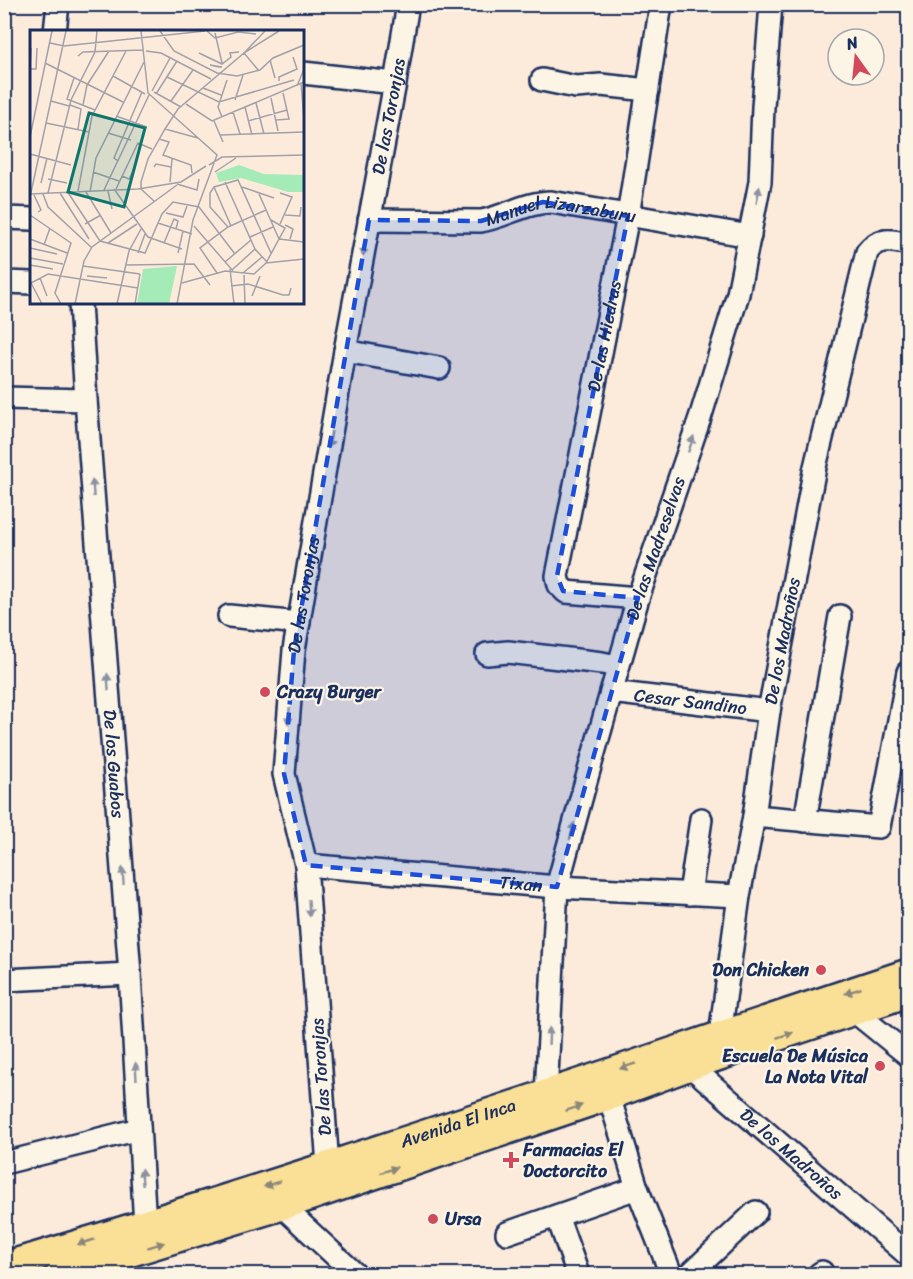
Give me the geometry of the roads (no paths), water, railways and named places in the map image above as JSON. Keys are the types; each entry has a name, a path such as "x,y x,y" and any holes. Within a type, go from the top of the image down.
{"main road":[{"name":"Avenida El Inca","path":"4,1266 146,1225 331,1178 609,1096 687,1056 720,1035 909,973"},
{"name":"Avenida El Inca","path":"60,1275 282,1206 331,1178 546,1094 855,1012 909,993"}],"street":[{"path":"55,30 58,4"},
{"name":"De las Toronjas","path":"331,1178 306,865 284,774 294,650 408,4"},
{"name":"De las Hiedras","path":"638,598 566,592 559,585 557,576 627,216 661,4"},
{"name":"De las Madreselvas","path":"546,1094 557,887 638,598 701,415 738,294 760,182 771,4"},
{"path":"304,73 395,83"},
{"path":"542,80 576,87 600,85 648,90"},
{"name":"Manuel Lizarzaburu","path":"369,220 481,220 533,203 551,202 750,236"},
{"path":"4,218 30,219"},
{"name":"De los Madroños","path":"720,1035 739,896 754,816 769,711 815,467 867,252 872,246 886,240 909,244"},
{"path":"4,282 30,283"},
{"name":"De los Guabos","path":"80,304 130,974 146,1225"},
{"path":"345,351 439,368"},
{"path":"4,398 86,400"},
{"path":"230,615 299,623"},
{"path":"806,821 840,616"},
{"path":"487,654 507,652 618,666"},
{"path":"754,816 879,827 909,672"},
{"name":"Cesar Sandino","path":"611,692 769,711"},
{"path":"690,894 701,819"},
{"name":"Tixan","path":"306,865 557,887 739,896"},
{"path":"4,980 130,974"},
{"path":"855,1012 909,1055"},
{"name":"De los Madroños","path":"687,1056 909,1255"},
{"path":"609,1096 637,1188 671,1275"},
{"path":"4,1163 139,1129"},
{"path":"507,1233 637,1188"},
{"path":"282,1206 355,1275"},
{"path":"690,1275 756,1212"},
{"path":"557,1216 578,1275"}],"place":[{"name":"Crazy Burger","path":"265,692"},
{"name":"Don Chicken","path":"821,970"},
{"name":"Escuela De Música La Nota Vital","path":"880,1066"},
{"name":"Farmacias El Doctorcito","path":"511,1160"},
{"name":"Ursa","path":"433,1219"}]}
